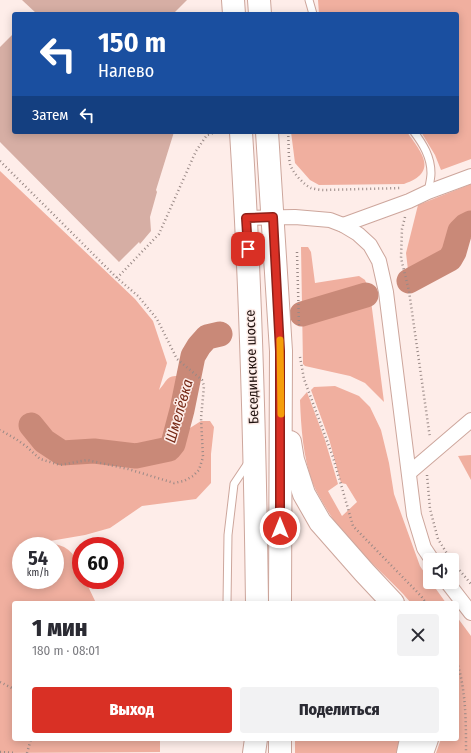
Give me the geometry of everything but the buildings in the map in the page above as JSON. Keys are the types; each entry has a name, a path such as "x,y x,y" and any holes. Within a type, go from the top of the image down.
{"main road":[{"path":"233,0 234,12"},
{"path":"259,0 260,12"},
{"name":"Бесединское шоссе","path":"241,134 246,218 255,453 257,601"},
{"name":"Бесединское шоссе","path":"267,134 273,217 290,367 280,601"},
{"path":"290,367 293,460 304,494 320,522 391,601"},
{"path":"254,753 256,741"},
{"path":"422,753 426,741"},
{"path":"262,753 276,742"}],"street":[{"path":"343,225 471,176"},
{"path":"246,218 295,217 330,220 343,225 358,234 370,245 379,261 386,292 414,515 424,548 427,553"},
{"path":"409,473 471,420"},
{"path":"452,589 471,613"},
{"path":"407,753 410,741"}],"lane":[{"path":"309,0 312,12"},
{"path":"415,134 429,158 431,173 428,192"},
{"path":"227,601 228,535 234,484 255,453"}],"path":[{"path":"117,278 159,234 196,151 207,135 210,134"},
{"path":"288,134 290,166 309,187 324,190 402,188 428,192"},
{"path":"0,161 117,278 138,296 157,319 177,359 202,380 204,386 202,418 203,458 199,470 184,481 174,483 128,469 88,460 60,465 40,458 16,439 0,430"},
{"path":"409,201 402,229 401,258 404,274 410,291 430,439 426,478 430,509 438,539 447,553"},
{"path":"297,252 299,331"},
{"path":"290,367 299,355 304,379 333,457 352,526 425,601"},
{"path":"459,569 471,584"},
{"path":"459,671 464,693 466,753"},
{"path":"0,682 12,688"},
{"path":"27,753 30,741"},
{"path":"0,752 16,753"}],"shaded area":[{"path":"318,0 471,0 471,159 441,170 435,155 422,134 459,134 459,12 319,12"},
{"path":"291,134 408,134 422,155 424,168 421,174 415,179 404,184 319,185 310,180 295,163"},
{"path":"0,171 135,299 153,321 167,363 159,390 165,381 172,376 180,376 182,379 174,421 182,428 190,428 201,421 210,421 214,427 211,454 211,483 196,499 142,506 110,528 85,535 64,539 64,537 12,537 12,589 64,589 64,547 72,553 72,589 89,589 95,601 12,601 12,741 160,741 160,752 0,753"},
{"path":"471,184 471,220 459,225 449,252 408,270 406,253 418,205"},
{"path":"301,247 308,247 311,252 315,283 359,276 365,280 370,293 384,402 365,383 350,376 305,366 303,364"},
{"path":"335,386 359,396 370,407 381,430 389,463 394,494 420,566 423,570 423,589 436,589 445,601 409,601 347,538 328,512 313,484 305,453 300,400 307,392 325,440 338,484 328,491 342,516 357,502 346,484 341,483 329,439 311,390 314,387"},
{"path":"471,455 471,480 458,456"},
{"path":"459,620 471,636 471,753 436,753 440,741 459,741"},
{"path":"295,741 403,741 400,753 295,753"}],"waterway":[{"name":"Шмелёвка","path":"409,281 450,259 454,252 460,231 471,223"},
{"name":"Шмелёвка","path":"302,314 366,295"},
{"name":"Шмелёвка","path":"31,425 44,441 62,453 94,451 136,456 169,449 173,444 182,410 193,356 207,337 220,334"}],"slow traffic":[{"path":"280,340 281,414"}],"route":[{"path":"248,249 246,218 273,217 280,351 280,528"}]}
